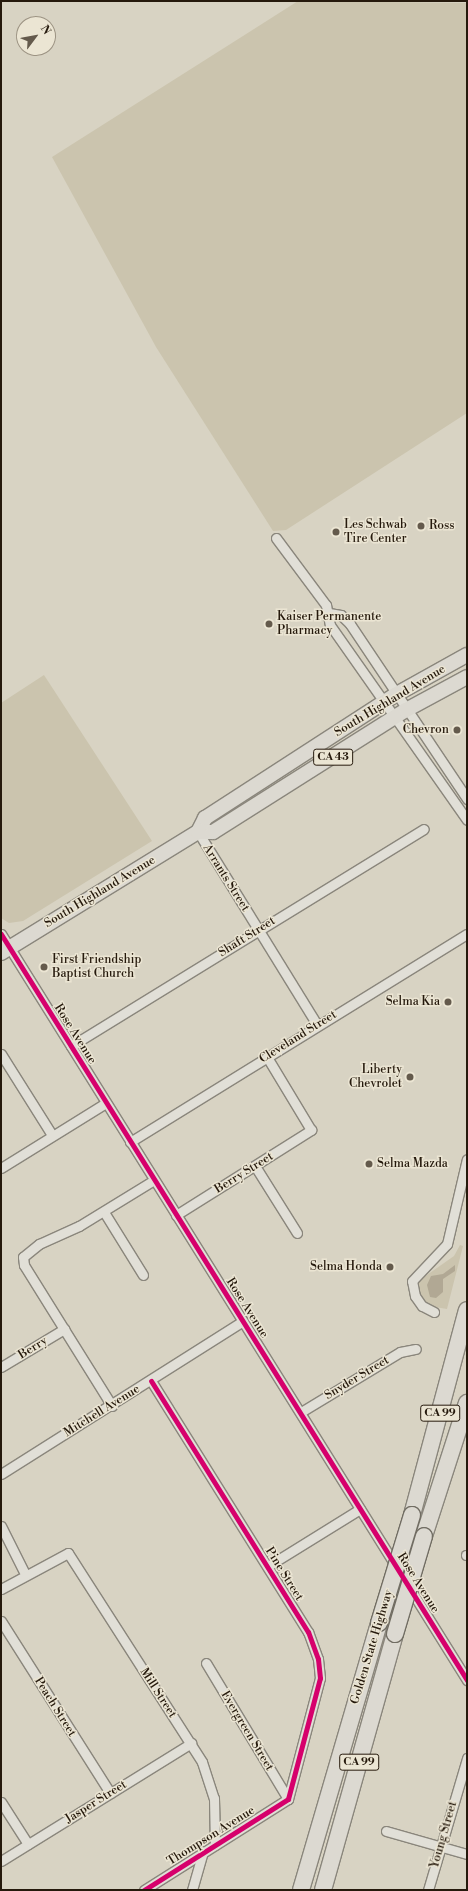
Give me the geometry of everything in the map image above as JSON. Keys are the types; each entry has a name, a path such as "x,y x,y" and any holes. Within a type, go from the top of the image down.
{"highway":[{"name":"Golden State Highway","path":"300,1890 412,1516 467,1310"},
{"name":"Golden State Highway","path":"323,1890 424,1536 467,1404"},
{"path":"293,1890 305,1870"}],"main road":[{"name":"South Highland Avenue","path":"198,832 205,818 395,695 467,655"},
{"name":"South Highland Avenue","path":"5,950 198,832 213,832 406,710 467,677"}],"street":[{"path":"276,538 326,605 329,613 330,625 383,703 467,820"},
{"path":"329,613 341,615 350,624 395,695 467,799"},
{"name":"Shaft Street","path":"70,1046 424,828"},
{"name":"Arrants Street","path":"198,832 317,1025"},
{"name":"Rose Avenue","path":"1,934 5,950 70,1046 467,1680"},
{"name":"Cleveland Street","path":"130,1142 317,1025 467,934"},
{"path":"1,1054 52,1136"},
{"name":"Berry Street","path":"176,1215 311,1130 267,1057"},
{"path":"1,1168 106,1103"},
{"path":"434,1312 422,1306 415,1296 412,1281 448,1244 467,1159"},
{"path":"255,1166 297,1233"},
{"path":"112,1406 24,1265 23,1257 39,1244 104,1212 154,1180"},
{"path":"104,1212 143,1275"},
{"name":"Mitchell Avenue","path":"1,1474 112,1406 243,1321"},
{"name":"Berry","path":"1,1367 64,1329"},
{"name":"Snyder Street","path":"300,1412 400,1352 416,1349"},
{"name":"Pine Street","path":"151,1381 268,1566 312,1640 319,1669 318,1688 288,1799"},
{"path":"268,1566 360,1509"},
{"path":"1,1526 25,1574 1,1589"},
{"name":"Mill Street","path":"25,1574 68,1553 191,1744 212,1787 215,1845"},
{"name":"Peach Street","path":"1,1621 110,1793"},
{"name":"Evergreen Street","path":"206,1663 288,1799"},
{"path":"458,1666 467,1674"},
{"name":"Jasper Street","path":"1,1861 191,1744"},
{"name":"Young Street","path":"428,1890 467,1758"},
{"name":"Thompson Avenue","path":"144,1890 288,1799"},
{"path":"1,1802 28,1844"},
{"path":"386,1831 467,1854"},
{"path":"192,1890 203,1852"}],"shaded area":[{"path":"298,1 467,3 467,413 286,530 273,531 156,347 52,157"},
{"path":"44,675 152,841 23,921 9,923 1,918 1,703"},
{"path":"460,1245 463,1246 447,1309 423,1305 414,1290 417,1282 454,1256"},
{"path":"455,1265 455,1271 443,1279 443,1292 436,1298 430,1297 427,1285 431,1276 443,1274"}],"cycle path":[{"path":"1,934 467,1680"},
{"path":"144,1890 288,1799 320,1678 318,1659 308,1632 151,1381"}],"place":[{"name":"Ross","path":"421,526"},
{"name":"Les Schwab Tire Center","path":"336,532"},
{"name":"Kaiser Permanente Pharmacy","path":"269,624"},
{"name":"Chevron","path":"457,730"},
{"name":"First Friendship Baptist Church","path":"44,967"},
{"name":"Selma Kia","path":"448,1002"},
{"name":"Liberty Chevrolet","path":"410,1077"},
{"name":"Selma Mazda","path":"369,1164"},
{"name":"Selma Honda","path":"390,1267"}]}
